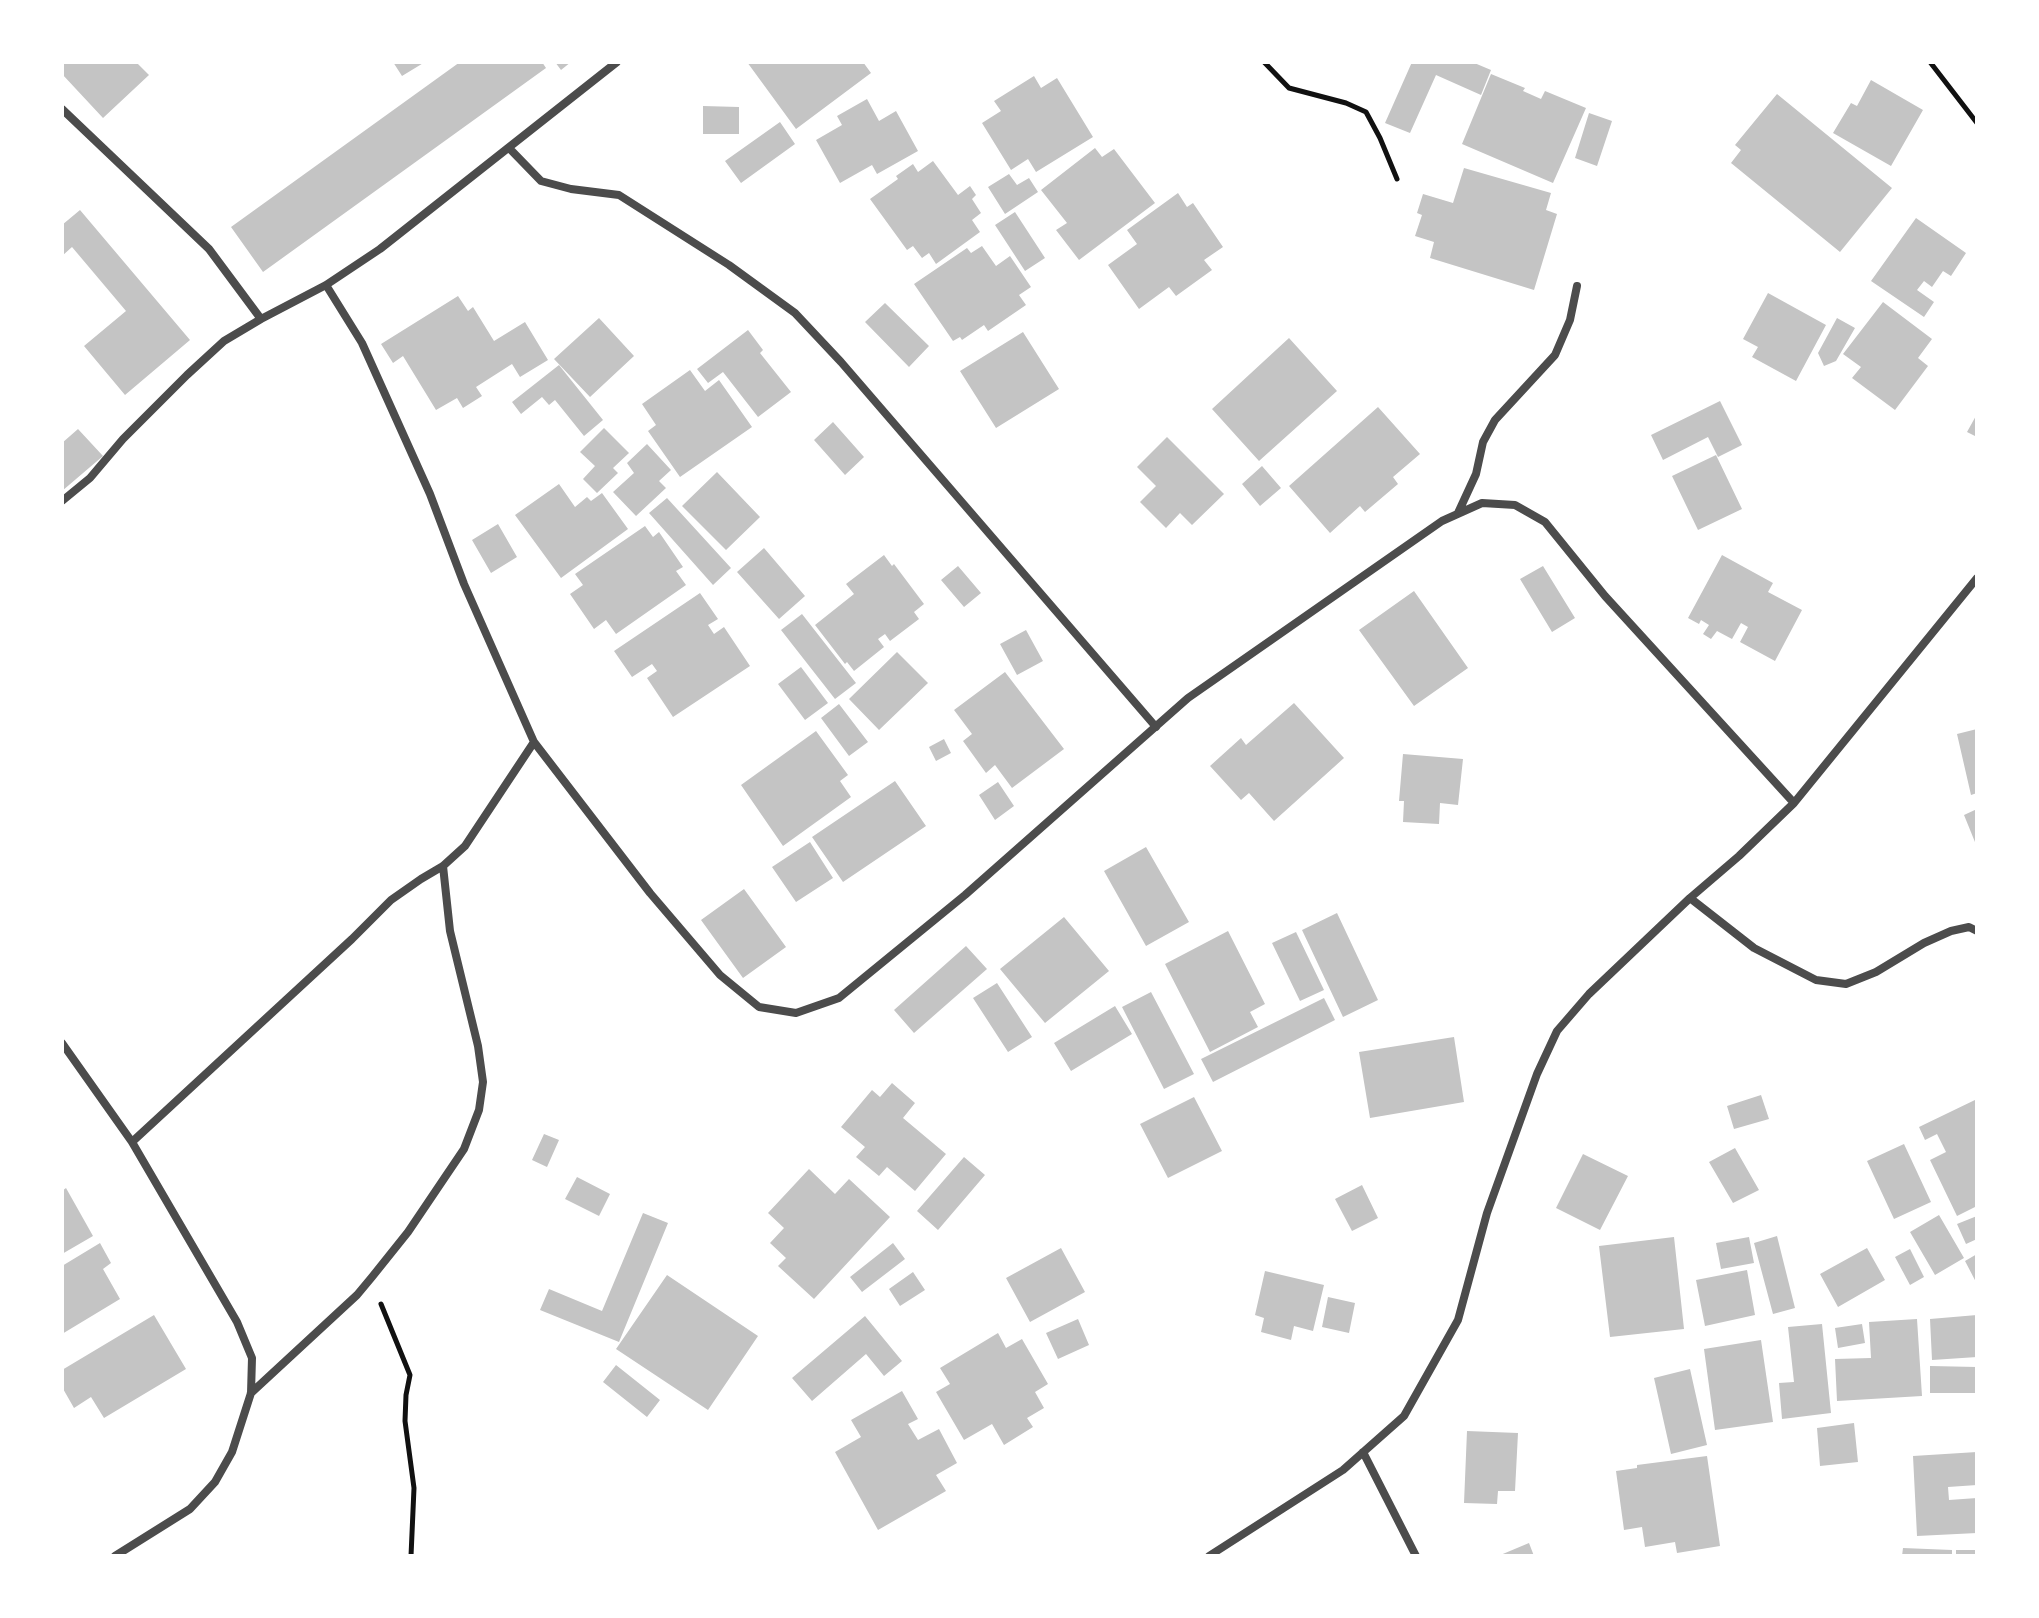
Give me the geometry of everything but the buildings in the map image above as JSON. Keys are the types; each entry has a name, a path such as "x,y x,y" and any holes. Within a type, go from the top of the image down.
{"street":[{"path":"62,501 90,478 123,439 224,341 326,285 380,249 617,62"},
{"path":"62,109 209,249 261,319"},
{"path":"509,148 541,181 571,189 619,195 729,265 795,313 841,362 1156,727"},
{"path":"326,285 362,343 430,494 464,584 534,742 650,893 720,975 759,1007 796,1013 839,998 965,895 1188,698 1442,521 1482,503 1515,505 1545,522 1605,596 1794,803"},
{"path":"1457,514 1476,474 1483,442 1495,420 1555,355 1570,320 1577,286"},
{"path":"1209,1556 1343,1470 1404,1416 1458,1320 1487,1213 1537,1074 1557,1031 1589,994 1794,803 1977,578"},
{"path":"132,1142 391,900 443,866 465,846 534,742"},
{"path":"251,1393 357,1295 372,1277 408,1232 464,1149 479,1110 483,1082 478,1046 450,931 443,866"},
{"path":"1690,898 1754,948 1816,980 1846,984 1876,972 1924,943 1951,931 1969,927 1977,931"},
{"path":"62,1043 132,1142 237,1322 252,1358 251,1393 232,1452 215,1482 190,1509 115,1556"},
{"path":"1363,1452 1416,1556"}],"path":[{"path":"1264,62 1289,88 1346,103 1366,112 1397,179"},
{"path":"1930,62 1977,123"},
{"path":"372,1277 387,1323 410,1375 405,1421 414,1488 411,1556"}]}
